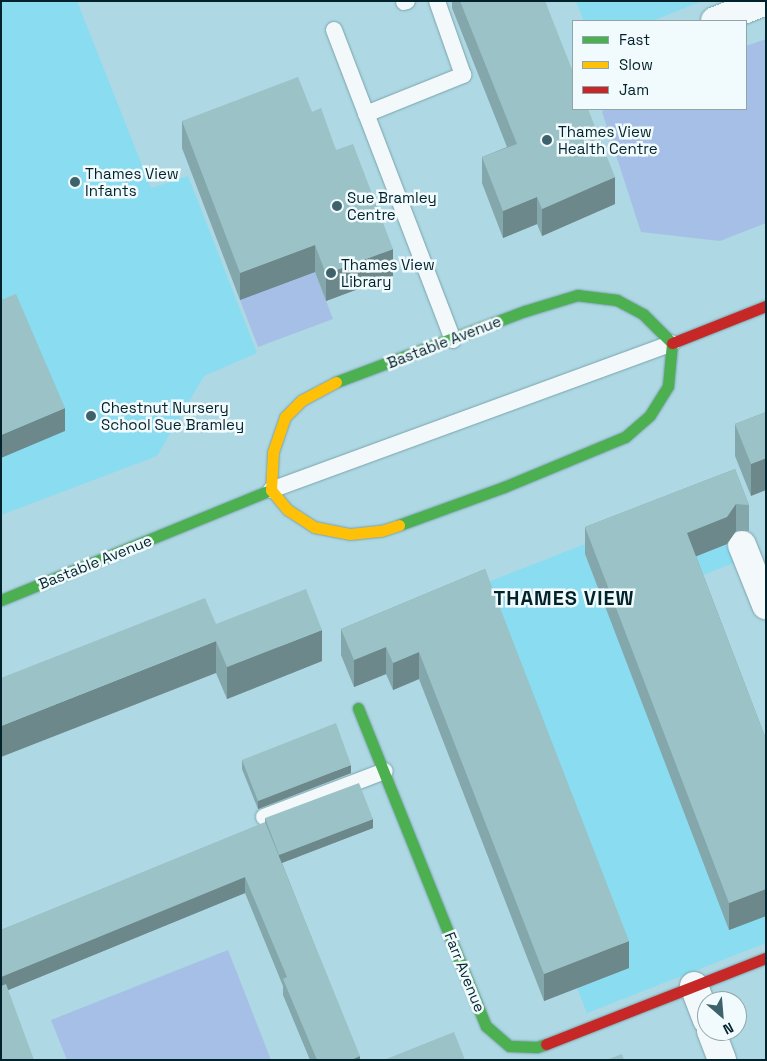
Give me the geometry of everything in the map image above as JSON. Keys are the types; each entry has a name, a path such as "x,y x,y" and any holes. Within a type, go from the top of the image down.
{"street":[{"path":"717,20 766,1"},
{"name":"Bastable Avenue","path":"1,600 271,490 273,452 285,417 302,400 339,381 453,340 525,311 578,295 617,300 643,314 672,343 766,306"},
{"path":"271,490 288,510 314,527 350,534 381,531 504,487 625,437 650,415 668,386 672,343"},
{"path":"742,545 766,605"},
{"name":"Farr Avenue","path":"358,708 486,1026 507,1053 538,1047 766,958"},
{"path":"694,986 697,994"},
{"path":"715,1041 722,1060"}],"lane":[{"path":"366,114 463,75 437,1"},
{"path":"334,30 453,340"},
{"name":"Bastable Avenue","path":"271,490 672,343"},
{"path":"264,818 384,771"}],"shaded area":[{"name":"Thames View Infants","path":"1,1 77,1 151,188 188,176 257,353 204,376 157,456 1,515"},
{"path":"576,1 702,1 654,20 584,20"},
{"path":"766,39 766,223 720,241 641,232 602,112 603,110 747,110 747,46"},
{"path":"315,272 333,319 258,347 240,300"},
{"path":"710,495 736,562 662,591 766,857 766,943 587,1013 450,665 384,623"},
{"path":"228,950 271,1060 67,1060 51,1020"}],"building":[{"name":"Thames View Health Centre","path":"460,1 545,1 572,69 572,110 588,110 615,177 542,209 537,197 503,211 482,157 517,144"},
{"path":"298,77 312,112 321,108 336,150 353,144 393,249 326,274 315,245 240,273 182,121"},
{"path":"16,294 65,408 1,435 1,300"},
{"path":"766,412 766,458 751,464 735,424"},
{"path":"735,469 749,505 736,504 727,517 687,533 766,739 766,889 729,903 585,527"},
{"path":"485,569 629,941 544,974 419,652 393,663 386,647 354,660 341,629"},
{"path":"306,589 322,630 227,667 216,641 1,726 1,678 205,598 216,624"},
{"path":"336,723 351,765 258,801 242,760"},
{"path":"359,783 373,819 279,855 265,818"},
{"path":"265,822 360,1056 351,1060 317,1060 283,979 287,977 245,877 1,977 1,930"},
{"path":"6,984 34,1060 1,1060 1,986"},
{"path":"454,1032 465,1060 384,1060"},
{"path":"622,1054 624,1060 606,1060"}],"traffic: fast":[{"path":"399,525 504,487 625,437 650,415 668,386 672,343 643,314 617,300 578,295"},
{"path":"336,382 525,311 578,295"},
{"path":"1,600 271,490"},
{"path":"358,708 486,1026 509,1046 537,1047 546,1044"}],"traffic: slow":[{"path":"336,382 302,400 285,417 273,452 271,490 288,510 314,527 350,534 381,531 399,525"}],"traffic: jam":[{"path":"672,343 766,306"},
{"path":"546,1044 766,958"}],"place":[{"name":"Thames View Health Centre","path":"547,140"},
{"name":"Thames View Infants","path":"75,182"},
{"name":"Sue Bramley Centre","path":"337,206"},
{"name":"Thames View Library","path":"331,273"},
{"name":"Chestnut Nursery School Sue Bramley","path":"91,416"}],"district":[{"name":"THAMES VIEW","path":"564,598"}]}
